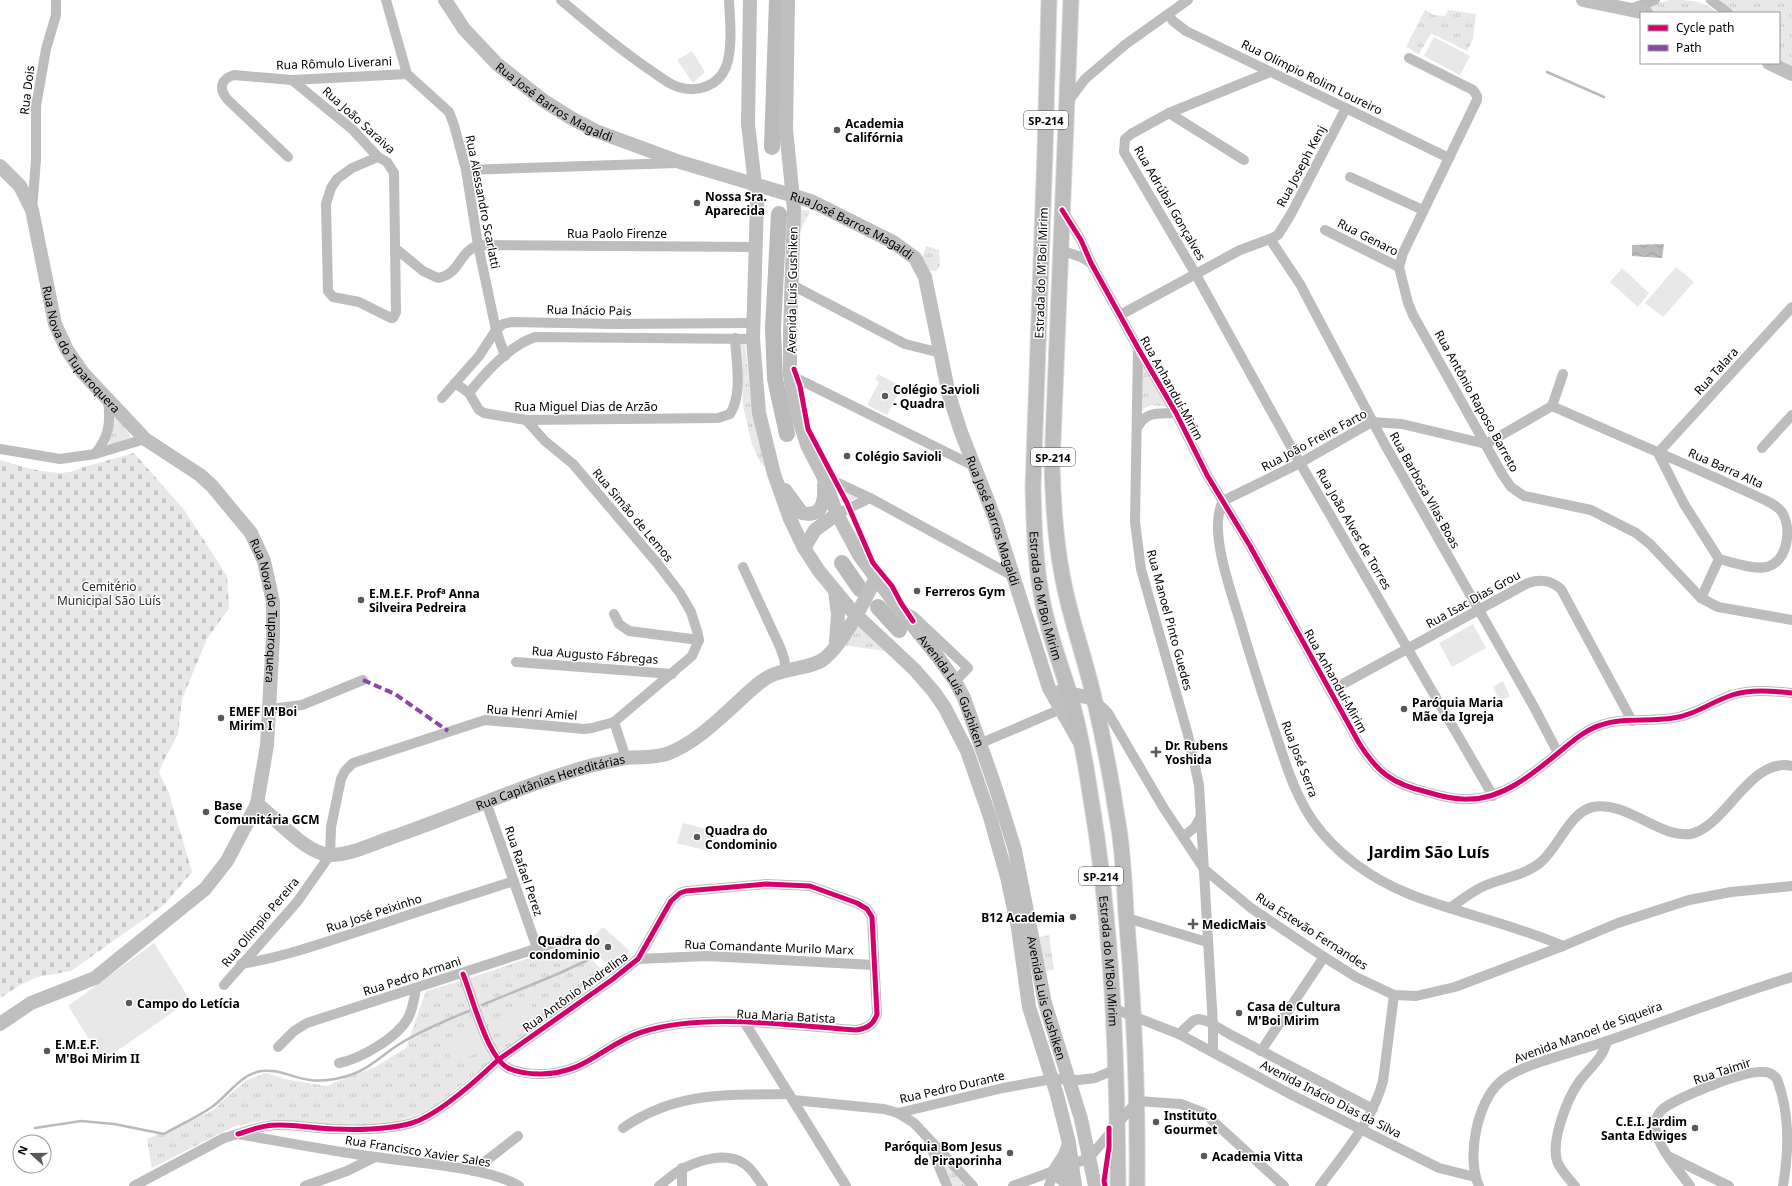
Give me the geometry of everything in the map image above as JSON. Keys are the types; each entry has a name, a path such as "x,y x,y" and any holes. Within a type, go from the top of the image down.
{"main road":[{"name":"Rua José Barros Magaldi","path":"445,0 464,29 497,64 544,101 596,131 680,162 756,186 811,201 872,231 915,258 926,277 950,395 974,466 995,519 1015,577 1049,688 1082,746"},
{"name":"Avenida Luis Gushiken","path":"750,0 748,124 756,186 756,247 752,323 759,413 774,474 790,519 804,548 835,591 856,614 914,669 934,692 945,708 967,751 990,817 1007,877 1018,928 1029,1007 1052,1079 1069,1143 1075,1186"},
{"name":"Avenida Luis Gushiken","path":"788,0 786,129 793,196 790,375 794,407 807,445 823,476 838,514 859,555 955,681 964,698 1015,850 1045,1003 1070,1080 1087,1143 1095,1186"},
{"name":"Estrada do M'Boi Mirim","path":"1049,0 1043,220 1033,472 1034,530 1042,602 1070,694 1082,746 1098,851 1108,940 1117,1126 1118,1186"},
{"name":"Estrada do M'Boi Mirim","path":"1071,0 1052,465 1055,530 1062,575 1094,699 1118,818 1127,918 1138,1101 1137,1186"},
{"path":"1588,0 1642,12"},
{"path":"1771,64 1792,74"},
{"name":"Rua Nova do Tuparoquera","path":"0,166 20,186 32,210 55,324 70,354 83,373 145,440 200,475 212,486 251,533 264,561 273,602 270,709 267,745 257,804 227,861 205,889 95,978 31,1004 0,1024"},
{"path":"1043,220 1050,244 1060,250"},
{"path":"774,474 798,509 804,514 812,514 817,512 822,505 825,498 823,476"},
{"path":"804,548 815,530 838,514"},
{"name":"Rua Capitânias Hereditárias","path":"330,855 346,853 410,831 512,792 594,765 626,758 653,757 667,754 681,748 756,685 770,676 786,670 820,662 835,648 876,578"},
{"path":"835,591 838,626 835,648"},
{"path":"1049,688 1094,699"},
{"path":"257,804 306,845 319,852 330,855"},
{"path":"1069,1143 1065,1155 1054,1172 1071,1186"}],"street":[{"name":"Rua Dois","path":"32,210 36,160 36,106 46,49 56,15 56,0"},
{"path":"386,0 407,74"},
{"path":"561,0 617,46 665,80 677,87 690,89 702,88 714,84 727,66 729,54 729,0"},
{"path":"1066,104 1085,79 1126,44 1188,0"},
{"path":"1630,9 1655,0"},
{"path":"1711,0 1727,12"},
{"name":"Rua Olímpio Rolim Loureiro","path":"1168,14 1173,21 1186,31 1449,158"},
{"name":"Rua Antônio Raposo Barreto","path":"1409,58 1473,90 1477,96 1477,100 1403,253 1399,267 1404,292 1413,315 1502,474 1516,491 1541,500 1591,510 1636,533 1650,544 1701,598 1718,607 1792,620"},
{"name":"Rua Adrúbal Gonçalves","path":"1195,273 1124,152 1125,139 1169,112 1270,72"},
{"name":"Rua Rômulo Liverani","path":"288,157 227,99 221,87 223,81 234,75 292,80 407,74"},
{"name":"Rua Alessandro Scarlatti","path":"407,74 449,112 454,125 466,170 478,245 496,330 505,356"},
{"name":"Rua João Saraiva","path":"292,80 335,114 378,157 387,162 394,173 396,312 393,318 387,317 359,302 338,299 329,294 326,204 331,188 337,178 352,168 378,157"},
{"name":"Rua Joseph Kenj","path":"1274,237 1291,214 1346,108"},
{"path":"1169,112 1244,160"},
{"path":"632,165 647,157 650,152"},
{"path":"466,170 632,165 680,162"},
{"path":"1350,178 1423,210"},
{"name":"Rua Anhanduí-Mirim","path":"1062,210 1080,240 1138,348 1176,413 1207,475 1250,546 1330,691 1370,760 1389,778 1416,790 1446,797 1469,800 1493,796 1531,775 1576,739 1600,725 1685,716 1733,694 1752,691 1792,693"},
{"name":"Rua Genaro","path":"1325,230 1399,267"},
{"path":"1120,315 1195,273 1240,250 1274,237"},
{"name":"Rua Barbosa Vilas Boas","path":"1274,237 1372,422 1534,707 1558,754"},
{"path":"395,248 423,270 438,278 451,273 466,252 478,245"},
{"name":"Rua Paolo Firenze","path":"478,245 756,247"},
{"path":"1060,250 1081,257 1091,263"},
{"name":"Rua João Alves de Torres","path":"1195,273 1300,463 1493,796"},
{"path":"792,285 905,344 941,353"},
{"name":"Rua Talara","path":"1658,453 1791,309"},
{"name":"Rua Inácio Pais","path":"496,330 504,324 511,322 614,324 752,323"},
{"path":"442,398 479,356 496,330"},
{"path":"469,393 505,356 526,340 546,336 623,339 753,339"},
{"name":"Rua Miguel Dias de Arzão","path":"455,383 469,393 475,405 484,414 526,420 713,418 730,414 735,402 737,387 735,338"},
{"name":"Rua Manoel Pinto Guedes","path":"1138,348 1135,522 1137,550 1146,588 1188,735 1199,785 1213,1026 1213,1052"},
{"path":"1486,444 1552,406 1562,374"},
{"path":"790,375 974,466"},
{"path":"95,454 106,438 109,428 110,416 108,401"},
{"name":"Rua Barra Alta","path":"1552,406 1702,471 1775,505 1782,512 1785,519 1787,539 1782,556 1774,564 1758,567 1718,559"},
{"path":"1137,428 1144,417 1149,414 1176,413"},
{"path":"1762,448 1792,415"},
{"name":"Rua Simão de Lemos","path":"526,420 544,442 573,464 680,593 691,612 699,640"},
{"name":"Rua João Freire Farto","path":"1223,501 1300,463 1372,422 1402,424 1486,444"},
{"path":"0,449 60,460 95,454 145,440"},
{"path":"1658,453 1684,504 1718,559 1701,598"},
{"path":"823,476 870,498 1015,577"},
{"path":"838,514 870,498"},
{"name":"Rua José Serra","path":"1223,501 1218,517 1220,555 1283,758 1313,822 1359,867 1409,894 1533,933 1563,946"},
{"path":"743,567 780,647 786,670"},
{"name":"Rua Isac Dias Grou","path":"1330,691 1408,650 1478,609 1528,583 1538,580 1554,584 1561,589 1632,721"},
{"path":"614,614 620,624 628,631 699,640 692,656 614,722 626,758"},
{"name":"Rua Augusto Fábregas","path":"516,662 672,674"},
{"path":"270,709 302,705 363,680"},
{"name":"Rua Estevão Fernandes","path":"1094,699 1108,713 1163,807 1204,869 1251,908 1324,957 1356,977 1394,996 1416,996 1455,987 1563,946 1618,923 1689,900 1731,892 1792,886"},
{"path":"980,742 986,741 1061,710"},
{"name":"Rua Henri Amiel","path":"330,855 330,827 340,779 353,763 485,720 584,729 614,722"},
{"path":"1450,908 1483,886 1536,866 1555,846 1570,823 1591,807 1607,806 1621,809 1676,834 1690,835 1701,830 1714,820 1762,771 1784,764 1792,766"},
{"name":"Rua Rafael Perez","path":"486,802 537,948"},
{"path":"1183,837 1195,827 1201,816"},
{"name":"Rua Olímpio Pereira","path":"224,985 297,902 330,855"},
{"name":"Rua José Peixinho","path":"241,964 268,959 346,936 514,881"},
{"name":"Rua Antônio Andrelina","path":"238,1134 268,1125 334,1130 369,1129 413,1123 427,1116 482,1075 498,1060 613,979 638,959 671,901 676,896 686,891 766,884 810,886 824,890 867,909 872,917 874,965"},
{"path":"1127,918 1207,942"},
{"name":"Rua Pedro Armani","path":"278,1047 294,1030 307,1023 463,974 560,941"},
{"name":"Rua Comandante Murilo Marx","path":"638,959 707,956 874,965"},
{"path":"1261,1051 1324,957"},
{"name":"Rua Maria Batista","path":"498,1060 506,1067 522,1072 556,1074 580,1066 626,1038 643,1032 688,1024 745,1023 856,1030 868,1027 876,1019 877,1014 874,965"},
{"path":"463,974 482,1026 498,1060"},
{"name":"Avenida Manoel de Siqueira","path":"1477,1183 1474,1146 1482,1106 1490,1092 1500,1081 1513,1073 1536,1064 1607,1041 1684,1012 1792,977"},
{"path":"339,1063 373,1049 405,1024 413,1005 416,988"},
{"path":"1320,1186 1362,1129 1373,1109 1383,1081 1394,996"},
{"name":"Avenida Inácio Dias da Silva","path":"1112,1008 1179,1034 1292,1095 1438,1168 1477,1183"},
{"name":"Avenida Inácio Dias da Silva","path":"1179,1034 1190,1023 1198,1019 1207,1021 1213,1026 1373,1109"},
{"path":"745,1023 846,1186"},
{"path":"1575,1186 1560,1168 1557,1159 1558,1136 1564,1113 1573,1092 1580,1081 1604,1052 1607,1041"},
{"name":"Rua Pedro Durante","path":"623,1128 659,1107 677,1101 731,1095 791,1097 884,1109 898,1113 941,1102 1052,1079 1070,1080 1095,1078 1114,1070"},
{"name":"Rua Taimir","path":"1670,1156 1659,1143 1655,1129 1658,1115 1664,1109 1704,1089 1740,1076 1755,1072 1770,1074 1774,1076 1779,1084 1787,1124 1787,1161 1783,1186"},
{"path":"1013,1186 1089,1158 1138,1101 1181,1104 1204,1113 1284,1186"},
{"path":"898,1113 914,1123 973,1186"},
{"name":"Rua Francisco Xavier Sales","path":"134,1186 224,1138 238,1134 375,1157 473,1171 504,1178 519,1186"},
{"path":"473,1171 518,1136"},
{"path":"927,1136 947,1186"},
{"path":"1670,1156 1690,1186"},
{"path":"1670,1156 1729,1186"},
{"path":"305,1186 320,1184 375,1157"},
{"path":"659,1186 682,1168 705,1160 721,1158 734,1159 750,1168 763,1186"},
{"path":"682,1168 682,1186"},
{"path":"1049,1186 1054,1172"}],"green space":[{"path":"1669,0 1684,0 1707,5 1716,12 1651,12 1641,9"},
{"path":"1720,0 1792,0 1792,71 1780,64 1780,12 1733,12"},
{"path":"1425,10 1434,15 1445,16 1448,10 1476,14 1473,39 1467,51 1431,33 1419,54 1406,47"},
{"path":"1434,37 1470,56 1460,75 1424,56"},
{"path":"692,51 705,72 693,83 677,60"},
{"path":"799,209 810,211 799,233"},
{"path":"926,246 939,250 940,266 936,271 926,270 922,258"},
{"path":"1676,267 1694,282 1663,317 1645,303"},
{"path":"1622,268 1649,293 1638,307 1610,282"},
{"path":"741,341 745,342 751,400 767,469 760,462 752,444 743,406"},
{"path":"1141,364 1167,407 1152,405 1144,408 1139,417"},
{"name":"Colégio Savioli - Quadra","path":"878,374 902,387 887,415 867,405 879,382 875,380"},
{"path":"115,412 134,441 108,445"},
{"name":"Cemitério Municipal São Luís","path":"134,453 185,511 227,576 229,608 207,639 182,699 178,734 159,773 168,790 192,872 164,905 71,971 37,977 20,985 0,998 0,460 40,471 62,473"},
{"path":"835,486 858,498 842,503"},
{"path":"859,623 891,652 843,645"},
{"path":"1473,624 1486,648 1452,667 1439,643"},
{"path":"1503,681 1510,696 1500,702 1493,687"},
{"name":"Quadra do Condominio","path":"683,823 717,832 712,852 677,843"},
{"name":"Quadra do condominio","path":"603,927 630,951 613,970 586,944"},
{"path":"1049,935 1054,970 1046,971 1039,937"},
{"path":"575,942 607,975 545,1022 506,1048 441,1102 425,1112 391,1124 330,1125 266,1120 235,1126 152,1168 147,1139 212,1111 245,1081 266,1073 289,1080 326,1086 375,1067 406,1048 426,991 474,977"},
{"name":"Campo do Letícia","path":"154,943 190,1000 103,1061 68,1006"},
{"path":"531,1004 540,1026 503,1040 494,1018"},
{"path":"480,1027 486,1049 453,1063 443,1043"},
{"path":"932,1145 969,1186 949,1186"}],"water":[{"path":"1664,244 1662,258 1632,256 1632,245"}],"waterway":[{"path":"772,147 777,0"},
{"path":"1547,72 1604,97"},
{"path":"779,214 773,328 775,379 787,434"},
{"path":"842,563 860,589"},
{"path":"878,607 899,630"},
{"path":"482,1005 560,973 594,957"},
{"path":"35,1128 81,1121 114,1124 164,1134 218,1103 239,1082 251,1074 270,1071 284,1073 304,1079 316,1080 328,1080 347,1076 369,1066 398,1045 415,1035 441,1022 469,1011"}],"marked path":[{"path":"363,680 395,694 448,731"}],"cycle path":[{"path":"1062,210 1081,240 1091,263 1176,413 1207,475 1250,546 1359,743 1372,762 1395,781 1415,789 1442,796 1464,799 1482,798 1507,789 1519,782 1581,735 1601,725 1618,721 1664,719 1681,716 1739,693 1754,691 1792,693"},
{"path":"794,369 800,386 808,429 847,503 873,563 892,586 913,621"},
{"path":"238,1134 260,1127 274,1125 291,1125 326,1129 364,1129 403,1125 422,1119 445,1105 498,1060 613,979 638,959 671,901 680,893 686,891 766,884 810,886 857,903 867,909 872,917 877,1014 874,1021 870,1025 856,1030 748,1022 693,1023 666,1026 628,1037 594,1058 571,1069 541,1074 528,1073 508,1068 500,1062 493,1052 481,1025 463,974"},
{"path":"1105,1186 1104,1181 1109,1147 1109,1128"}],"place":[{"name":"Academia Califórnia","path":"837,130"},
{"name":"Nossa Sra. Aparecida","path":"697,203"},
{"name":"Colégio Savioli - Quadra","path":"885,396"},
{"name":"Colégio Savioli","path":"847,456"},
{"name":"Ferreros Gym","path":"917,591"},
{"name":"E.M.E.F. Profª Anna Silveira Pedreira","path":"361,600"},
{"name":"Paróquia Maria Mãe da Igreja","path":"1404,709"},
{"name":"EMEF M'Boi Mirim I","path":"221,718"},
{"name":"Dr. Rubens Yoshida","path":"1156,752"},
{"name":"Base Comunitária GCM","path":"206,812"},
{"name":"Quadra do Condominio","path":"697,837"},
{"name":"B12 Academia","path":"1073,917"},
{"name":"MedicMais","path":"1193,924"},
{"name":"Quadra do condominio","path":"608,947"},
{"name":"Campo do Letícia","path":"129,1003"},
{"name":"Casa de Cultura M'Boi Mirim","path":"1239,1013"},
{"name":"E.M.E.F. M'Boi Mirim II","path":"47,1051"},
{"name":"Instituto Gourmet","path":"1156,1122"},
{"name":"C.E.I. Jardim Santa Edwiges","path":"1695,1128"},
{"name":"Paróquia Bom Jesus de Piraporinha","path":"1010,1153"},
{"name":"Academia Vitta","path":"1204,1156"}],"district":[{"name":"Jardim São Luís","path":"1429,852"}]}
